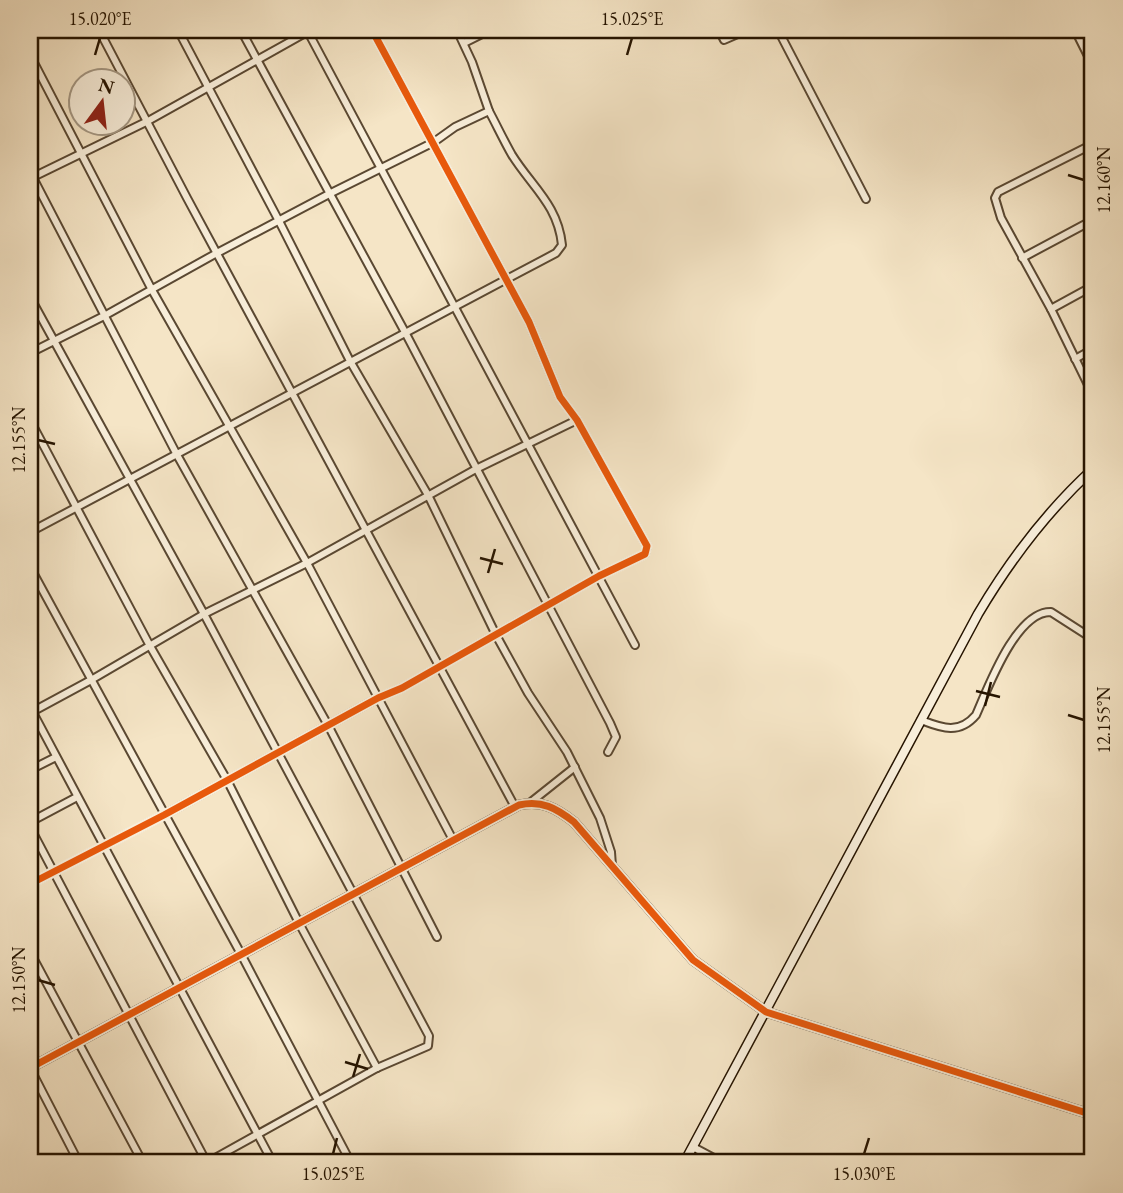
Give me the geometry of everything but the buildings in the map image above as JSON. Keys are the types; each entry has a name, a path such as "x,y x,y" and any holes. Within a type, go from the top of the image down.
{"street":[{"path":"99,30 515,807"},
{"path":"178,30 350,361 428,495 496,635 528,693 567,751 600,818 611,852 612,866"},
{"path":"242,30 549,604 616,737 608,752"},
{"path":"437,937 403,867 176,453 31,176 148,121 309,30 635,645"},
{"path":"30,884 439,668 598,576 645,554 648,546 577,420 560,397 528,322 372,30"},
{"path":"30,532 556,253 562,245 561,232 549,204 513,156 489,111 457,30"},
{"path":"464,43 490,30"},
{"path":"719,30 724,40 747,30"},
{"path":"778,30 866,200"},
{"path":"1075,30 1093,66"},
{"path":"30,55 152,290 307,563 453,840"},
{"path":"30,353 489,111"},
{"path":"1093,144 998,192 996,203 1093,395"},
{"path":"1022,258 1093,220"},
{"path":"1051,309 1093,286"},
{"path":"30,297 204,614 429,1036 428,1046 377,1068 207,1163 130,1014 32,835 30,824 77,797"},
{"path":"1075,359 1093,349"},
{"path":"30,420 150,646 227,780 299,923 377,1068"},
{"path":"273,1163 31,710 91,680 204,614 307,563 476,469 577,420"},
{"path":"684,1163 921,720 1005,569 1048,513 1093,469"},
{"path":"30,567 241,954 351,1163"},
{"path":"921,720 945,729 958,728 971,721 1004,654 1025,627 1041,613 1051,612 1093,639"},
{"path":"30,770 56,757"},
{"path":"79,1163 30,1068 515,807 531,802 575,767"},
{"path":"531,802 544,804 567,817 693,960 766,1012 1093,1115"},
{"path":"30,952 143,1163"},
{"path":"692,1147 723,1163"}],"cycle path":[{"path":"30,884 164,815 378,698 402,688 599,576 645,554 647,546 577,420 560,397 529,322 372,30"},
{"path":"30,1068 519,805 542,804 574,822 693,960 766,1012 1093,1115"}]}
